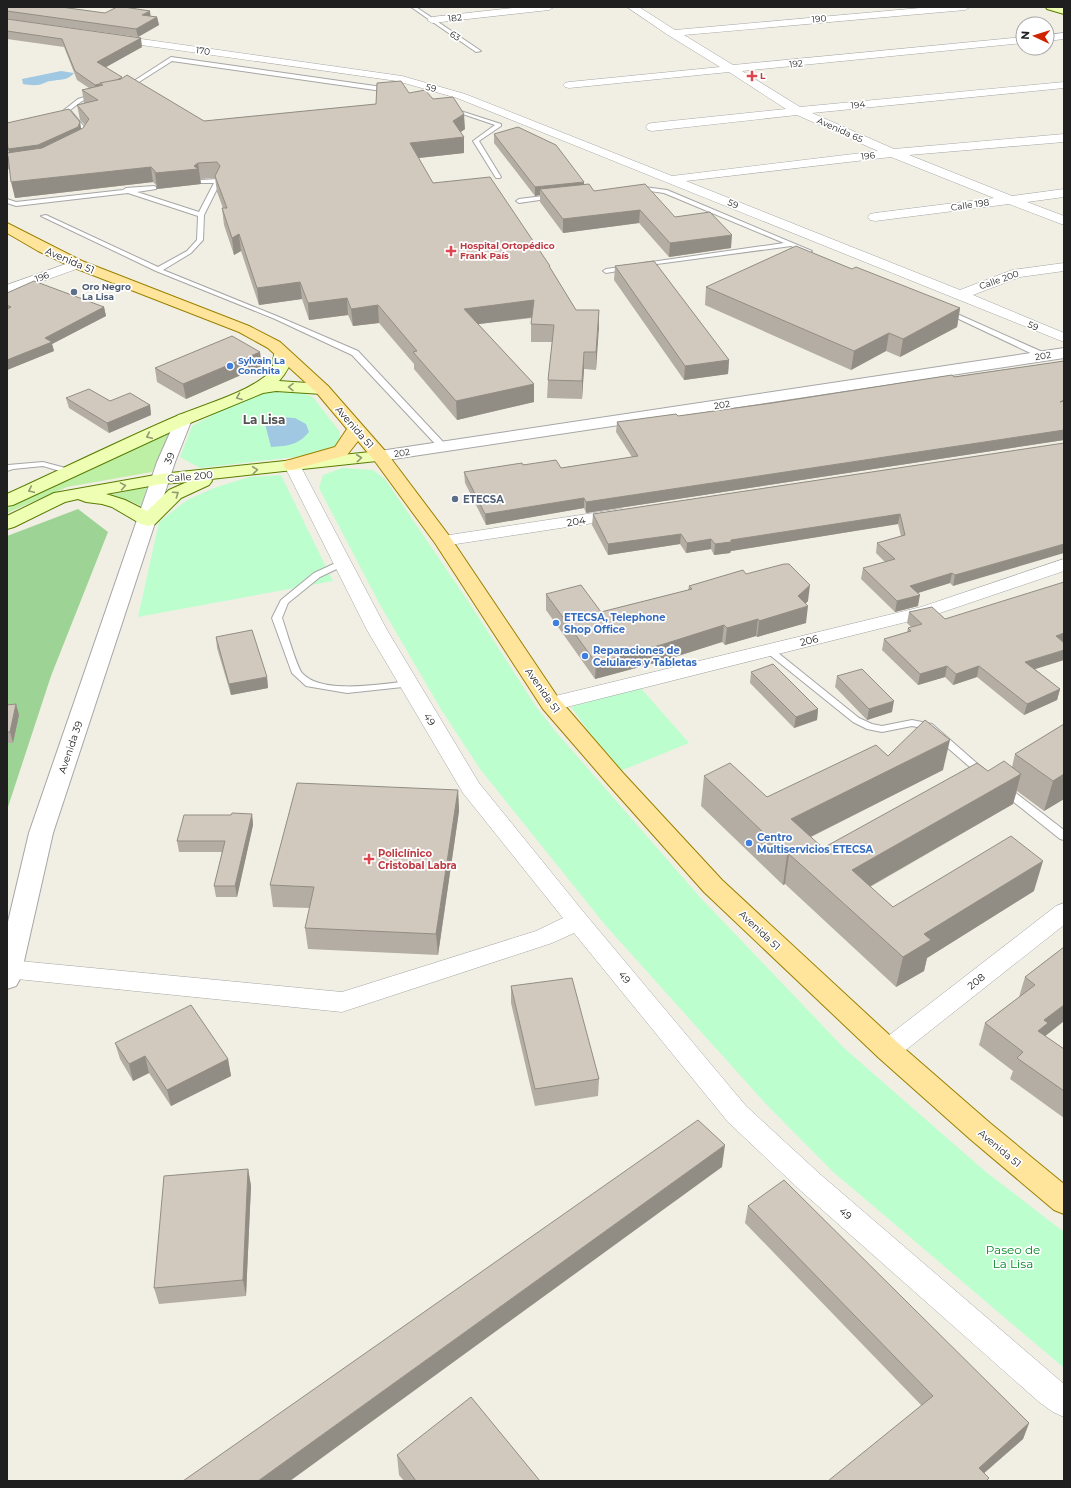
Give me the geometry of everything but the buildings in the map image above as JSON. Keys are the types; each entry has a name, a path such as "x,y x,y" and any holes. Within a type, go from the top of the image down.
{"main road":[{"path":"1051,7 1064,11"},
{"name":"Avenida 51","path":"7,227 43,248 77,264 244,329 274,345 282,354 322,389 380,456 443,542 551,704 615,778 713,886 888,1050 980,1131 1064,1201"},
{"path":"7,500 184,420 260,388 274,377 282,366 282,354"},
{"path":"260,388 276,386 322,389"},
{"path":"292,466 341,451 349,441 356,428"},
{"name":"Calle 200","path":"7,523 60,497 161,479 380,456"},
{"path":"60,497 95,497 136,511 148,520 175,494 199,482 233,472"}],"street":[{"name":"182","path":"432,20 549,7"},
{"name":"Avenida 65","path":"632,7 798,111 892,153 1012,199 1064,221"},
{"path":"832,7 845,17"},
{"name":"190","path":"672,33 966,7"},
{"name":"170","path":"101,36 396,84"},
{"name":"192","path":"569,85 1015,41"},
{"name":"59","path":"396,84 461,96 1064,338"},
{"name":"194","path":"652,128 798,111 1064,85"},
{"name":"196","path":"672,180 892,153 1064,138"},
{"name":"Calle 198","path":"875,217 1064,193"},
{"name":"196","path":"7,290 77,264"},
{"name":"Calle 200","path":"960,295 1017,273 1064,267"},
{"name":"202","path":"380,456 1064,353"},
{"name":"39","path":"148,520 161,479 184,420"},
{"name":"49","path":"292,466 377,630 471,788 737,1114 811,1183 1044,1387 1064,1402"},
{"name":"204","path":"443,542 640,511"},
{"name":"Avenida 39","path":"8,974 41,833 148,520"},
{"name":"206","path":"551,704 927,611 1064,565"},
{"name":"208","path":"888,1050 1064,912"},
{"path":"8,974 342,1002 544,937 578,921"}],"lane":[{"name":"63","path":"413,7 478,51"},
{"path":"121,91 171,59 396,84"},
{"path":"77,144 83,141 87,134 68,110 80,100 102,94"},
{"path":"443,105 499,125 476,141 498,177"},
{"path":"158,270 190,252 200,240 202,215 218,180 201,182"},
{"path":"7,200 16,204 126,190 154,188"},
{"path":"628,189 644,188 665,191 812,253"},
{"path":"126,190 202,215"},
{"path":"519,201 558,197"},
{"path":"44,216 158,270 276,318 355,353 443,447"},
{"path":"606,271 791,244"},
{"path":"936,306 1044,356"},
{"path":"7,469 11,467 43,464 70,472"},
{"path":"342,563 317,575 284,602 277,618 297,673 310,684 347,690 409,684"},
{"path":"769,650 856,720 870,727 882,729 912,723 929,726 971,768 995,782 1064,836"}],"green space":[{"path":"254,393 302,393 313,397 340,432 339,442 332,449 312,455 200,468 180,457 192,426"},
{"path":"172,431 152,472 67,487 7,513 7,508"},
{"name":"Paseo de La Lisa","path":"342,468 373,470 385,479 470,604 537,708 699,896 844,1048 986,1172 1064,1232 1064,1368 832,1171 765,1103 606,926 480,769 442,711 379,603 319,488 323,475"},
{"path":"281,475 333,581 138,617 159,522 187,500 214,488 249,477"},
{"path":"147,487 141,506 128,500 105,496"},
{"path":"78,509 108,532 51,676 7,810 7,536"},
{"path":"639,686 689,743 618,772 571,707"}],"water":[{"path":"61,71 74,73 66,79 48,81 40,85 23,84 22,79"},
{"path":"279,417 295,418 306,424 309,432 301,440 292,444 271,447 264,420"}],"place":[{"name":"L","path":"752,76"},
{"name":"Hospital Ortopédico Frank País","path":"451,251"},
{"name":"Oro Negro La Lisa","path":"74,292"},
{"name":"Sylvain La Conchita","path":"230,366"},
{"name":"ETECSA","path":"455,499"},
{"name":"ETECSA, Telephone Shop Office","path":"556,623"},
{"name":"Reparaciones de Celulares y Tabletas","path":"585,656"},
{"name":"Centro Multiservicios ETECSA","path":"749,843"},
{"name":"Policlínico Cristobal Labra","path":"369,859"}],"district":[{"name":"La Lisa","path":"264,420"}]}
